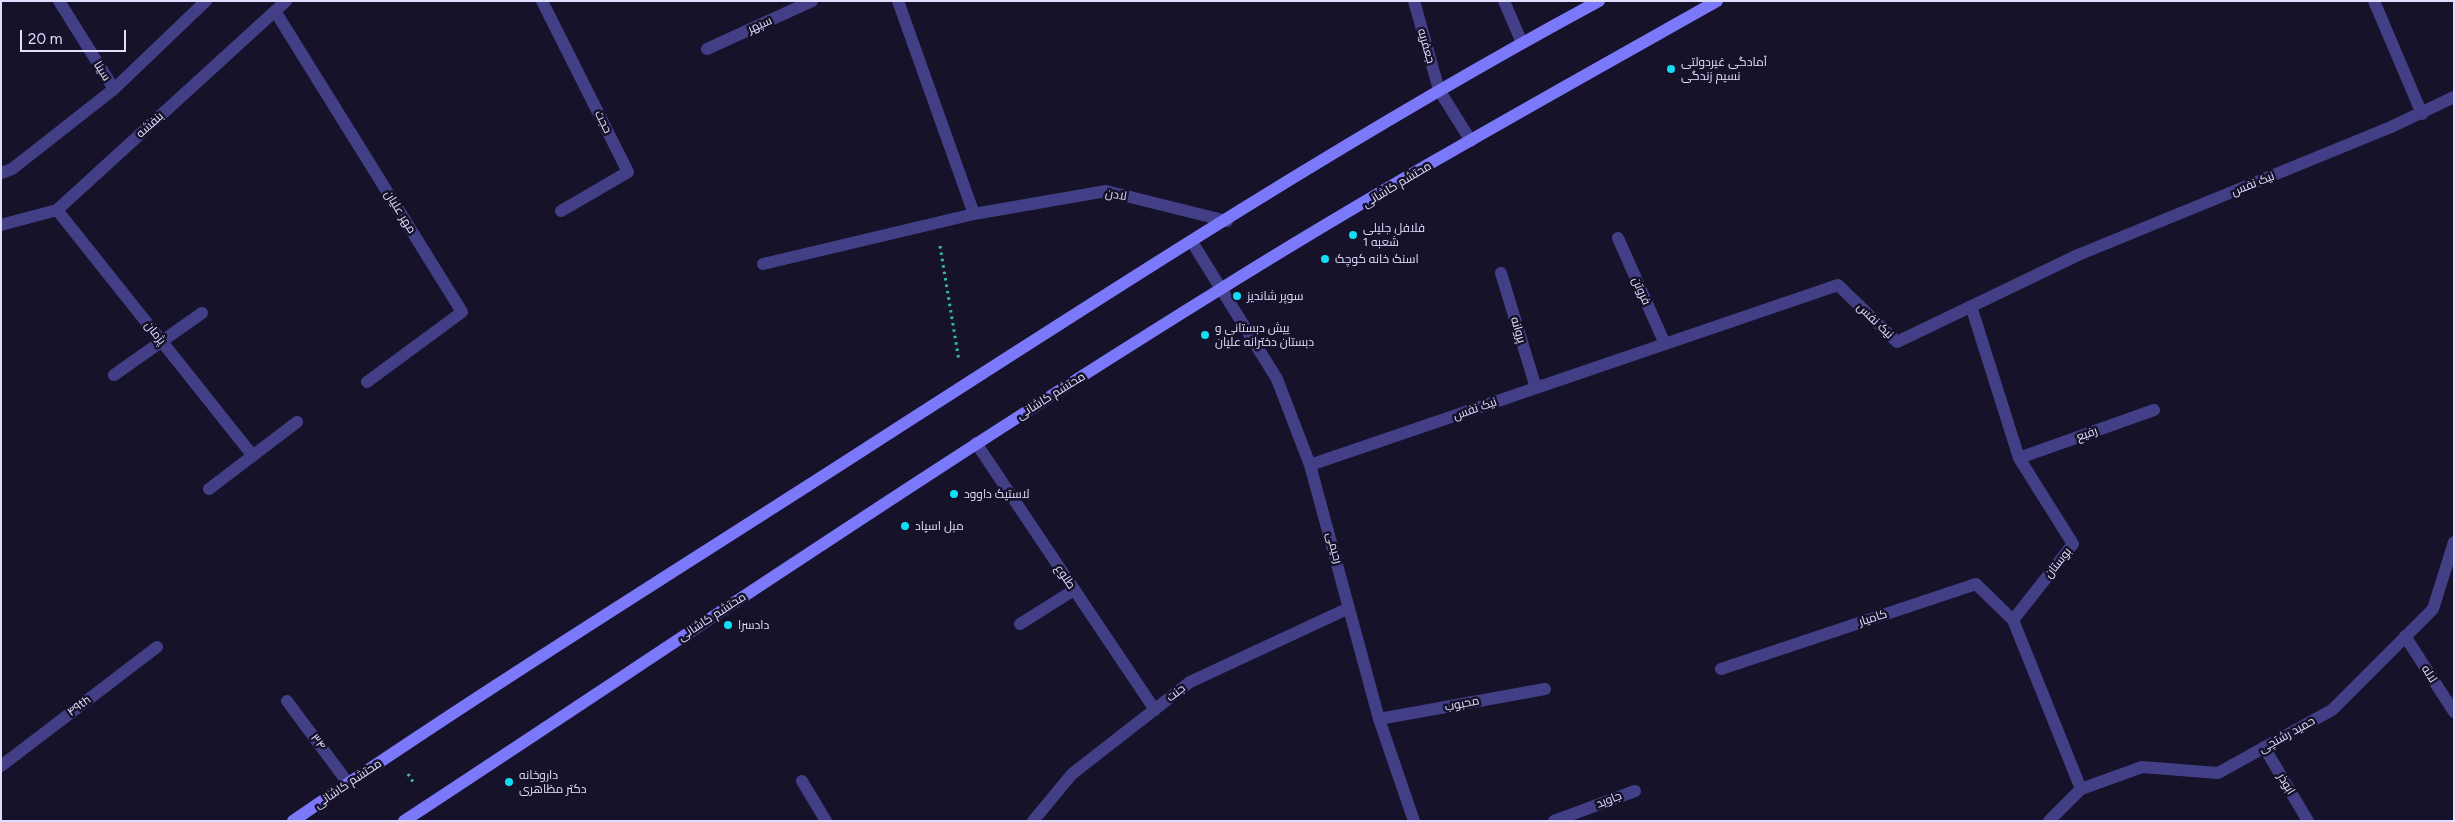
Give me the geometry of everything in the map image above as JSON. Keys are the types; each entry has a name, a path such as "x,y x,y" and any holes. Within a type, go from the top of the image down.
{"main road":[{"name":"محتشم کاشانی","path":"293,821 394,752 963,386 1227,220 1439,90 1599,1"},
{"name":"محتشم کاشانی","path":"404,821 976,444 1222,288 1471,141 1718,1"}],"street":[{"name":"سینا","path":"59,1 114,89"},
{"path":"1,172 12,169 114,89 206,1"},
{"name":"بنفشه","path":"1,224 57,210 286,1"},
{"name":"حجت","path":"542,1 628,172 561,212"},
{"name":"سپهر","path":"707,49 812,1"},
{"path":"898,1 974,214"},
{"name":"جعفریه","path":"1414,1 1439,90 1471,141"},
{"path":"1504,1 1522,43"},
{"path":"2374,1 2422,114"},
{"name":"مهر علیان","path":"275,11 462,312 367,382"},
{"name":"نیک نفس","path":"1310,465 1838,285 1897,342 2078,255 2422,114 2454,97"},
{"name":"لادن","path":"763,264 974,214 1106,191 1227,220"},
{"name":"پژمان","path":"57,210 253,456"},
{"name":"فروتن","path":"1618,238 1665,344"},
{"name":"رحیمی","path":"1192,242 1277,379 1310,465 1379,719 1414,821"},
{"name":"پروانه","path":"1501,273 1536,388"},
{"name":"بوستان","path":"1971,306 2019,458 2073,544 2013,620"},
{"path":"114,375 202,313"},
{"name":"رفیع","path":"2019,458 2154,410"},
{"path":"210,489 297,422"},
{"name":"طلوع","path":"976,444 1155,710"},
{"name":"حمید رشتچی","path":"2049,821 2081,789 2142,767 2218,773 2332,710 2432,609 2454,542"},
{"name":"کامیار","path":"1721,669 1976,584 2013,620"},
{"path":"1020,624 1074,590"},
{"name":"جنت","path":"1033,821 1072,774 1190,682 1350,608"},
{"path":"2013,620 2081,789"},
{"name":"لاله","path":"2405,636 2454,712"},
{"name":"۴۹th","path":"1,766 156,647"},
{"name":"محبوب","path":"1379,719 1545,688"},
{"name":"۳۴","path":"287,702 348,783"},
{"name":"ابوذر","path":"2264,748 2308,821"},
{"path":"802,782 826,821"},
{"name":"جاوید","path":"1554,821 1635,791"}],"path":[{"path":"937,223 963,386"},
{"path":"394,752 428,805"}],"place":[{"name":"آمادگی غیردولتی نسیم زندگی","path":"1671,69"},
{"name":"فلافل جلیلی شعبه 1","path":"1353,235"},
{"name":"اسنک خانه کوچک","path":"1325,259"},
{"name":"سوپر شاندیز","path":"1237,296"},
{"name":"پیش دبستانی و دبستان دخترانه علیان","path":"1205,335"},
{"name":"لاستیک داوود","path":"954,494"},
{"name":"مبل اسپاد","path":"905,526"},
{"name":"دادسرا","path":"728,625"},
{"name":"داروخانه دکتر مظاهری","path":"509,782"}]}
